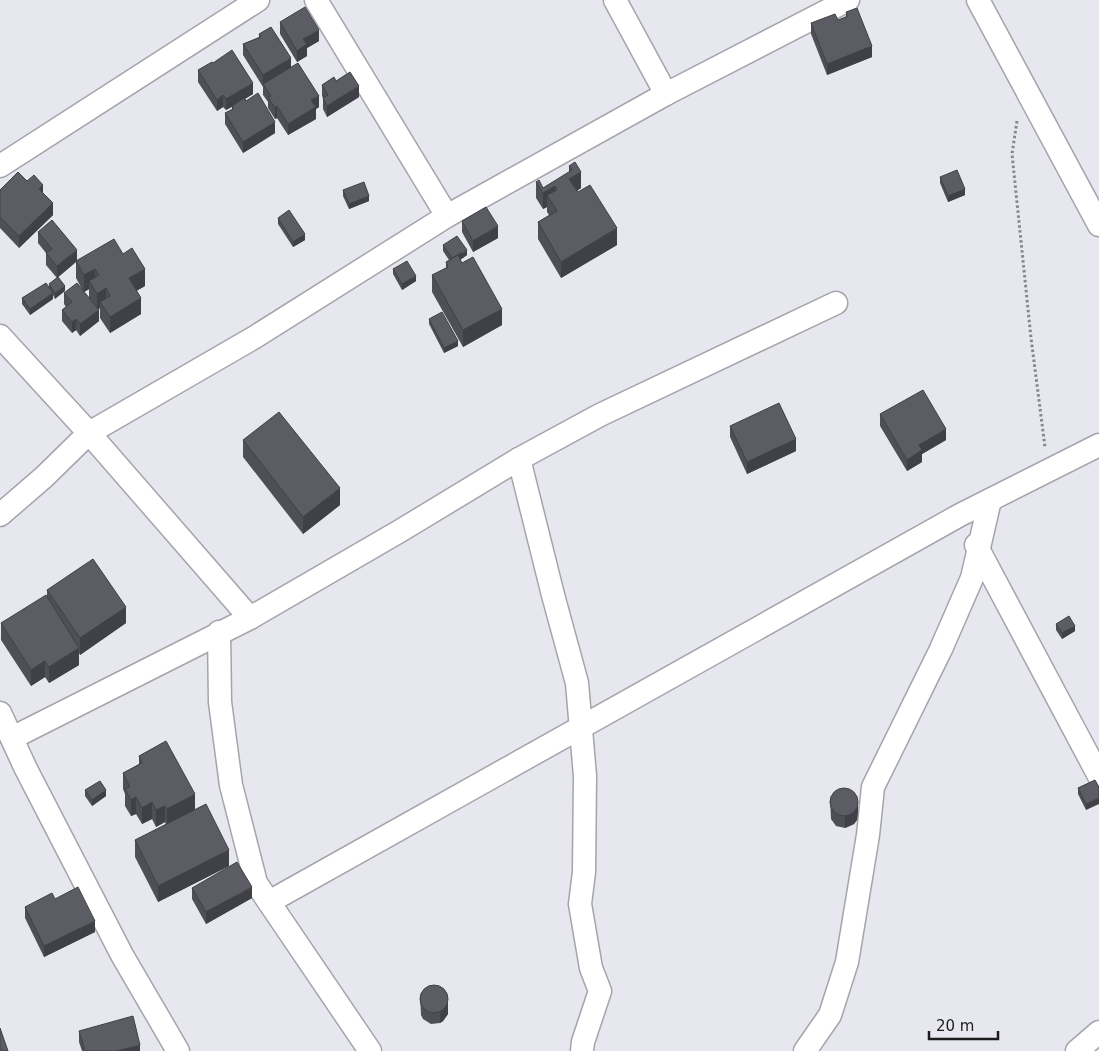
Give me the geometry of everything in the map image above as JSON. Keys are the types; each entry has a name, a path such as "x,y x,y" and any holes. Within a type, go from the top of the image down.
{"street":[{"path":"0,166 258,0"},
{"path":"316,0 447,216"},
{"path":"615,0 666,94"},
{"path":"0,515 44,477 89,433 255,337 447,216 666,94 848,0"},
{"path":"978,0 1099,225"},
{"path":"178,1051 122,955 4,723 250,618 519,459 600,415 836,303"},
{"path":"0,336 89,433 250,618"},
{"path":"269,902 960,515 1099,445"},
{"path":"519,459 553,596 578,683 585,776 584,872 580,904 591,968 600,991 583,1042 582,1051"},
{"path":"805,1051 830,1015 847,962 868,835 873,787 941,649 972,578 990,500"},
{"path":"960,515 1099,776"},
{"path":"219,632 220,702 231,785 256,883 370,1051"},
{"path":"1077,1051 1099,1032"}],"path":[{"path":"1017,118 1012,154 1031,338 1049,470"}],"building":[{"path":"305,7 319,30 303,39 307,44 297,51 280,22"},
{"path":"857,8 872,46 827,64 811,23 835,14 838,20 848,16 846,12"},
{"path":"271,27 291,58 263,75 243,44 261,37 259,34"},
{"path":"232,50 253,83 226,99 223,95 217,100 198,70 213,63"},
{"path":"298,63 319,96 311,100 316,107 288,124 277,106 275,108 268,97 271,96 263,84"},
{"path":"350,72 359,86 327,106 323,98 328,95 322,85 334,77 336,81"},
{"path":"258,93 275,122 243,142 225,113 233,109 232,106 244,98 246,101"},
{"path":"575,162 581,172 569,179 578,192 590,185 617,228 561,262 538,222 557,211 547,195 557,190 555,186 543,193 536,182 539,180 543,188 572,170 569,166"},
{"path":"957,170 965,189 948,196 940,177"},
{"path":"18,172 27,181 34,175 43,185 39,189 53,203 19,236 0,217 0,190"},
{"path":"364,182 369,196 349,204 343,190"},
{"path":"486,207 498,226 473,241 462,221"},
{"path":"289,210 305,234 293,242 278,218"},
{"path":"52,220 77,250 57,266 46,253 52,249 38,232"},
{"path":"457,236 467,250 452,258 443,245"},
{"path":"114,239 123,254 132,248 145,269 129,278 141,298 110,317 100,302 110,296 106,288 97,294 89,281 99,275 95,269 84,275 76,261"},
{"path":"458,255 462,263 473,257 502,309 463,330 432,275 448,267 446,262"},
{"path":"407,261 416,276 402,284 393,269"},
{"path":"58,277 65,286 55,293 49,284"},
{"path":"46,283 53,293 30,309 22,298"},
{"path":"77,283 99,310 80,324 76,319 72,322 62,310 72,302 64,293"},
{"path":"442,312 458,341 444,348 429,319"},
{"path":"923,390 946,429 919,445 922,450 907,460 880,414"},
{"path":"779,403 796,439 747,462 730,426"},
{"path":"279,412 340,488 303,517 243,440"},
{"path":"93,559 126,607 80,638 47,590"},
{"path":"46,595 79,648 49,667 45,661 31,670 1,623"},
{"path":"1069,616 1075,626 1062,633 1056,624"},
{"path":"166,741 195,794 167,809 165,806 156,810 152,802 142,808 136,797 131,800 125,789 130,787 123,773 142,763 139,756"},
{"path":"1095,780 1099,787 1099,798 1086,804 1078,788"},
{"path":"100,781 106,790 92,800 85,790"},
{"path":"844,788 854,792 858,802 854,812 844,816 834,812 830,802 834,792"},
{"path":"206,804 229,850 158,886 135,840"},
{"path":"237,862 252,887 206,912 192,888"},
{"path":"78,887 95,921 44,946 25,907 52,893 55,899"},
{"path":"434,985 444,989 448,999 444,1009 434,1013 424,1009 420,999 424,989"},
{"path":"133,1016 140,1045 117,1051 85,1051 79,1031"},
{"path":"0,1028 8,1051 0,1051"}]}
